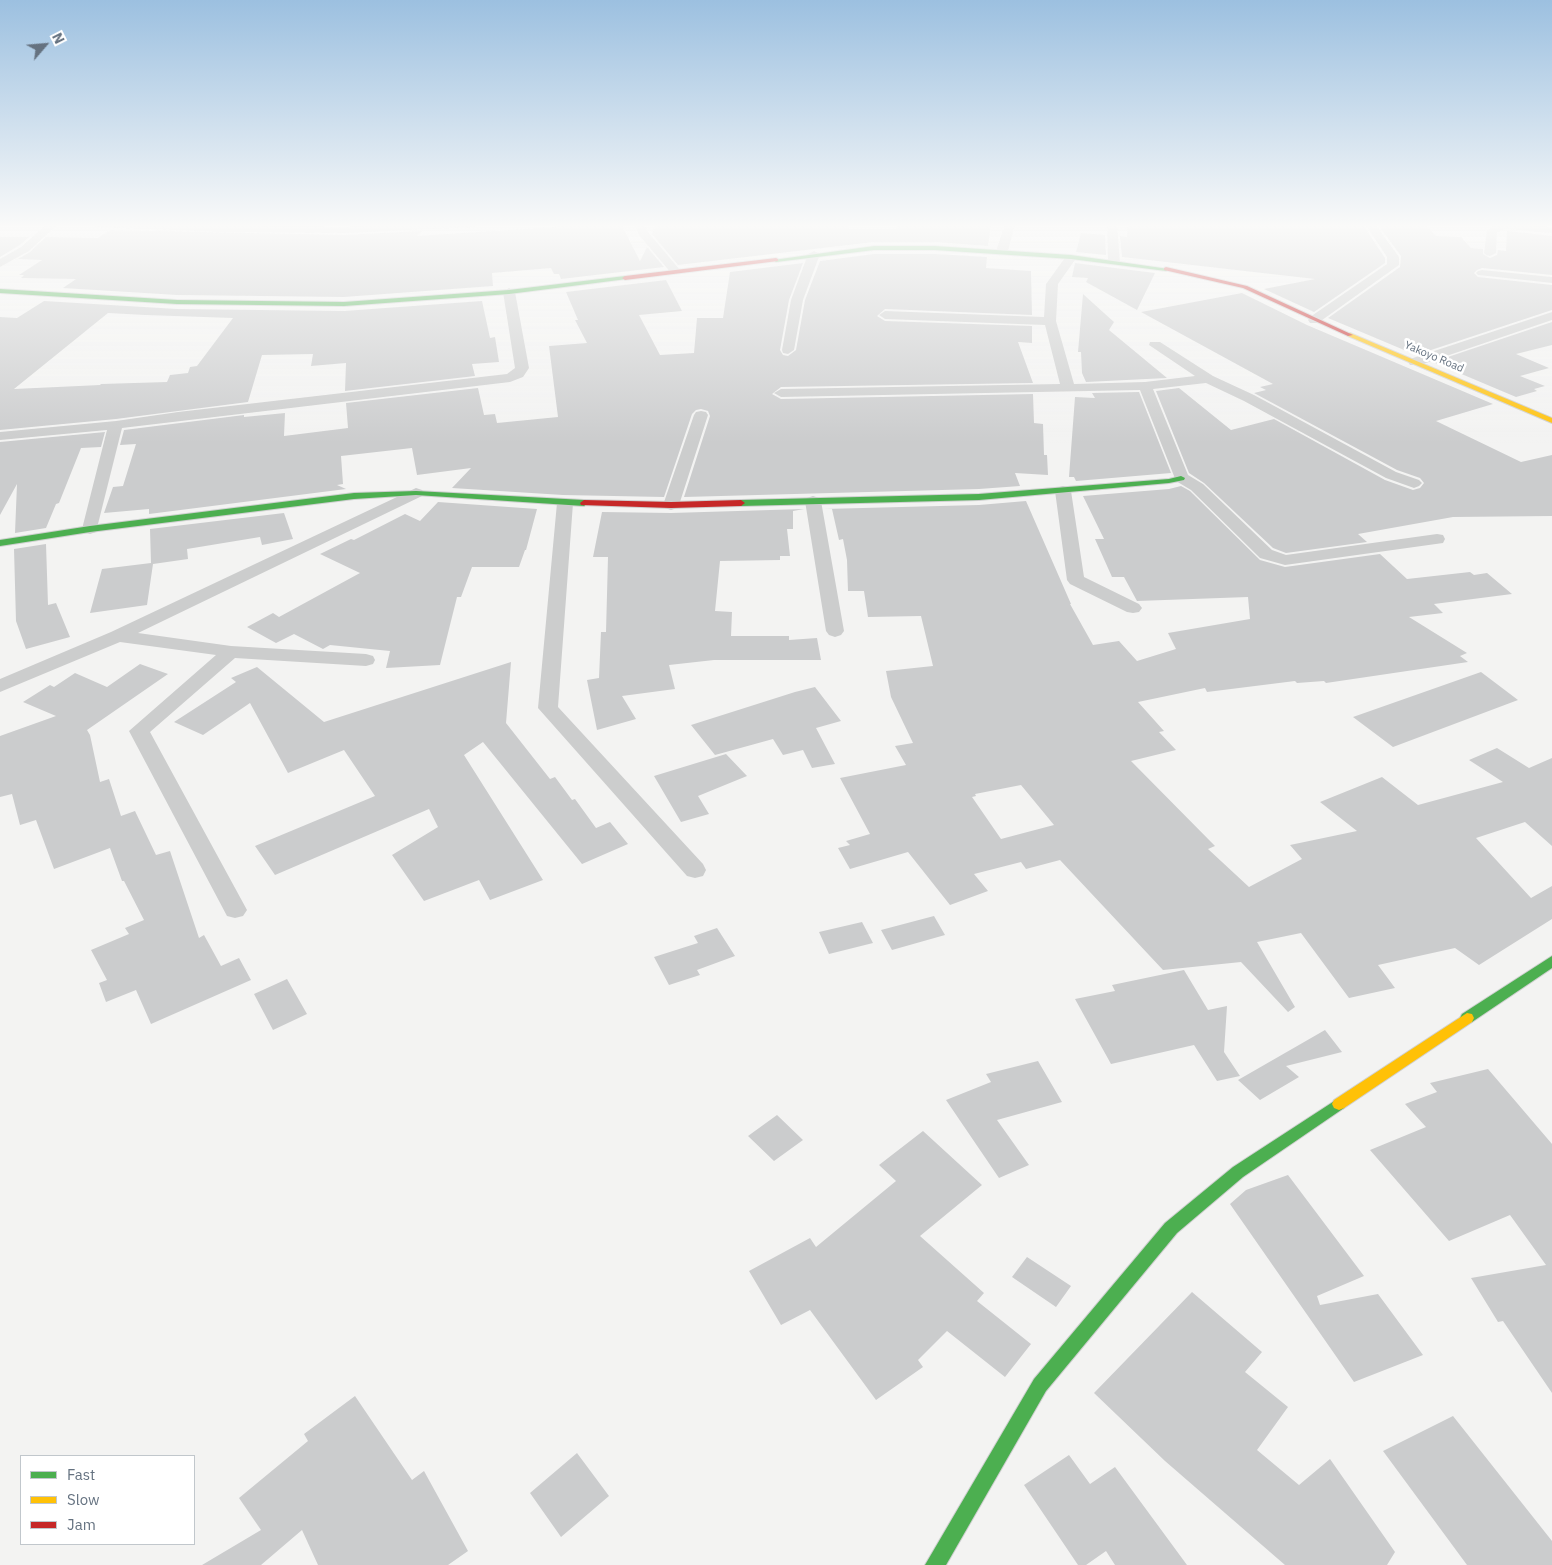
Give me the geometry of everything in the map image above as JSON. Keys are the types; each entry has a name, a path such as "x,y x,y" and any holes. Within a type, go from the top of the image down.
{"main road":[{"name":"Yakoyo Road","path":"80,297 178,302 344,304 440,297"},
{"name":"Yakoyo Road","path":"1265,297 1314,320 1552,422"},
{"path":"0,543 90,529 354,496 416,493 565,502 671,505 979,497 1170,481 1181,478"},
{"path":"935,1565 1040,1385 1171,1228 1238,1172 1552,961"}],"street":[{"path":"0,436 116,425 510,378 518,374 522,368 510,297"},
{"path":"788,350 799,297"},
{"path":"1051,297 1050,321 1068,388"},
{"path":"1314,320 1347,297"},
{"path":"885,315 1050,321"},
{"path":"1415,362 1552,316"},
{"path":"1155,345 1208,379 1249,398 1391,475 1414,483"},
{"path":"781,393 1145,386 1208,379"},
{"path":"1145,386 1181,478 1198,487 1266,554 1285,560 1437,539"},
{"path":"671,505 701,415"},
{"path":"90,529 116,425"},
{"path":"1063,491 1076,580 1133,608"},
{"path":"0,686 118,636 416,493"},
{"path":"813,501 835,632"},
{"path":"565,502 548,708 695,870"},
{"path":"118,636 231,652 366,660"},
{"path":"231,652 139,731 235,910"}],"building":[{"path":"568,297 675,297 682,311 639,315 660,355 694,353 697,318 723,318 726,297 790,297 780,350 783,355 788,356 796,350 806,297 1032,297 1032,315 885,309 877,316 885,321 1032,326 1032,343 1018,342 1033,383 781,387 772,394 781,399 1033,394 1034,423 1043,424 1044,455 1047,455 1048,475 1015,473 1020,486 979,489 684,497 710,416 708,411 701,409 696,410 692,414 664,497 563,495 452,488 471,468 417,475 412,448 341,456 343,484 337,485 346,489 149,514 149,509 104,513 113,487 123,486 136,444 120,445 124,430 244,415 244,417 285,413 284,436 348,428 346,403 478,388 484,415 495,414 497,423 558,417 549,346 587,343 575,320 578,320"},
{"path":"1083,297 1086,297 1114,322 1109,330 1167,378 1086,382 1082,373 1081,352 1078,352"},
{"path":"1113,297 1143,297 1137,310"},
{"path":"1221,297 1250,297 1307,325 1493,404 1436,421 1521,462 1552,455 1552,516 1453,517 1358,534 1367,542 1286,553 1273,548 1204,483 1189,473 1156,391 1179,388 1231,430 1274,419 1385,480 1413,490 1420,488 1424,483 1420,478 1397,470 1254,393 1266,390 1260,387 1273,384 1141,312"},
{"path":"1281,297 1336,297 1314,312"},
{"path":"1358,297 1552,297 1552,310 1416,355 1328,318"},
{"path":"44,301 177,309 344,311 482,301 490,338 495,337 499,362 472,364 475,376 345,391 346,363 311,366 313,354 262,355 248,402 116,419 0,430 0,317 17,318","holes":["108,313 233,318 197,366 190,367 188,373 170,375 167,382 14,389"]},
{"path":"1552,322 1552,345 1516,354 1549,368 1520,376 1545,386 1534,389 1537,391 1516,397 1433,362"},
{"path":"1139,392 1171,473 1076,481 1074,477 1069,477 1075,397 1095,398 1092,393"},
{"path":"105,432 101,447 81,448 59,503 56,504 46,528 15,533 17,484 0,515 0,442"},
{"path":"1181,486 1190,491 1260,560 1285,567 1380,554 1407,579 1470,572 1474,575 1487,573 1512,594 1434,604 1443,613 1409,617 1467,653 1460,656 1468,662 1326,683 1324,681 1297,683 1295,681 1207,692 1205,688 1138,702 1164,731 1159,732 1176,750 1131,761 1215,846 1208,849 1249,887 1302,859 1290,845 1357,831 1320,802 1382,777 1418,805 1503,782 1469,760 1497,748 1529,768 1552,758 1552,846 1525,822 1476,838 1531,898 1552,886 1552,919 1479,965 1455,948 1378,965 1395,988 1349,998 1301,933 1257,942 1295,1007 1288,1012 1241,962 1163,970 1060,860 1026,869 1021,862 974,874 988,891 950,905 908,852 850,869 838,848 850,845 846,841 870,834 840,778 906,765 895,746 913,743 891,697 886,671 933,666 921,616 868,617 864,591 848,591 847,560 843,539 839,540 832,509 824,509 979,505 1026,501 1070,604 1093,645 1119,641 1137,661 1176,649 1168,633 1250,619 1248,597 1137,601 1124,577 1112,577 1095,539 1104,539 1083,496 1169,489","holes":["1021,785 1054,825 1001,839 972,797 976,796 975,794"]},
{"path":"438,502 537,509 526,550 519,567 472,567 461,597 457,597 440,665 386,668 390,651 330,645 323,649 294,634 276,643 247,627 273,613 279,617 360,573 320,554 351,539 354,540 405,514 420,521"},
{"path":"804,509 793,511 793,529 787,529 790,556 780,556 780,560 720,561 715,611 732,612 731,636 789,636 789,640 817,638 821,660 714,660 669,665 675,689 622,696 636,719 597,730 587,680 599,678 601,632 606,632 608,557 593,557 602,512 671,513"},
{"path":"284,513 293,539 262,545 260,537 187,549 188,559 153,564 147,605 90,613 102,569 151,563 150,529"},
{"path":"46,544 48,605 56,603 70,637 26,649 16,621 14,549"},
{"path":"511,662 506,723 550,779 555,777 572,800 575,799 596,828 610,822 628,844 582,864 483,742 464,755 543,880 490,900 479,880 424,901 392,855 438,827 429,809 275,875 255,846 375,796 344,750 288,773 250,703 203,735 174,722 236,682 231,678 257,667 324,722"},
{"path":"140,664 168,674 87,730 90,735 100,782 109,779 121,816 135,811 156,855 170,851 199,938 204,935 221,966 239,958 251,980 151,1024 136,990 106,1002 99,983 107,980 91,950 129,934 125,928 144,920 124,881 122,881 110,848 54,869 36,820 20,825 12,794 0,797 0,736 56,716 23,702 50,685 54,687 75,673 107,687"},
{"path":"1481,672 1518,700 1393,747 1353,717"},
{"path":"815,687 841,721 816,728 835,764 812,768 803,750 783,755 773,739 715,755 691,725 795,692"},
{"path":"726,754 747,776 698,796 709,814 681,822 654,776"},
{"path":"934,916 945,935 892,950 881,930"},
{"path":"862,922 873,943 829,954 819,932"},
{"path":"717,928 735,956 697,970 700,975 669,985 654,957 698,943 694,936"},
{"path":"1184,970 1208,1010 1227,1006 1224,1052 1240,1076 1217,1081 1194,1045 1111,1064 1075,999 1115,991 1112,985"},
{"path":"287,979 307,1014 273,1030 254,994"},
{"path":"1325,1030 1342,1052 1286,1066 1299,1077 1260,1100 1238,1080"},
{"path":"1038,1061 1062,1102 997,1120 1029,1165 999,1178 946,1100 991,1082 986,1074"},
{"path":"1488,1069 1552,1144 1552,1393 1503,1321 1498,1322 1471,1278 1546,1265 1510,1215 1449,1241 1370,1150 1426,1127 1405,1104 1437,1092 1430,1083"},
{"path":"777,1115 803,1140 774,1161 748,1136"},
{"path":"923,1131 982,1185 920,1236 984,1293 977,1301 1031,1344 1005,1377 947,1331 918,1360 923,1367 876,1400 810,1310 781,1325 749,1271 810,1238 816,1247 896,1181 879,1165"},
{"path":"1288,1175 1364,1276 1317,1296 1320,1305 1378,1294 1423,1355 1354,1382 1230,1204 1246,1190"},
{"path":"1027,1257 1071,1286 1056,1307 1012,1277"},
{"path":"1192,1292 1262,1352 1245,1372 1288,1407 1257,1450 1299,1485 1330,1459 1395,1552 1387,1565 1285,1565 1165,1461 1094,1393"},
{"path":"355,1396 412,1480 424,1471 468,1551 448,1565 318,1565 302,1530 261,1565 202,1565 261,1530 239,1498 308,1441 304,1434"},
{"path":"1453,1416 1552,1541 1552,1565 1467,1565 1383,1451"},
{"path":"577,1453 609,1496 561,1537 530,1493"},
{"path":"1069,1455 1090,1484 1115,1467 1187,1565 1115,1565 1106,1551 1086,1565 1078,1565 1024,1485"}],"traffic: fast":[{"path":"97,297 177,302 344,304 440,297"},
{"path":"741,503 979,497 1169,481 1181,478"},
{"path":"0,543 90,529 354,496 416,493 584,503"},
{"path":"1467,1018 1552,961"},
{"path":"935,1565 1040,1385 1171,1228 1238,1172 1339,1104"}],"traffic: slow":[{"path":"1350,335 1552,421"},
{"path":"1339,1104 1467,1018"}],"traffic: jam":[{"path":"1267,297 1350,335"},
{"path":"584,503 671,505 741,503"}]}
